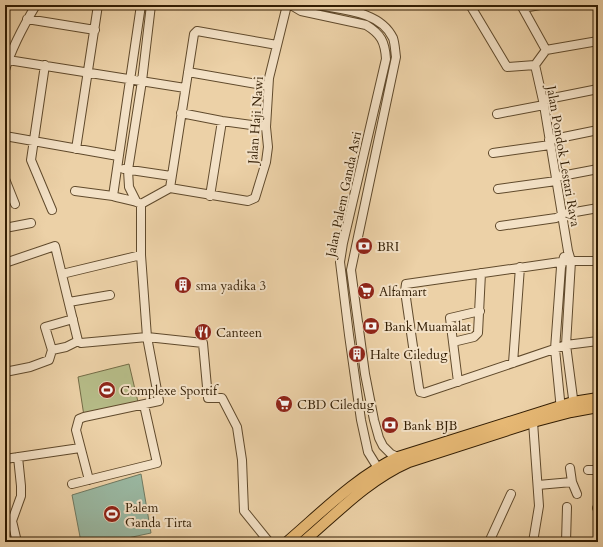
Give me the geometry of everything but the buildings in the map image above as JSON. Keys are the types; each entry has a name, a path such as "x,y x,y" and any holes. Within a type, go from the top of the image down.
{"main road":[{"path":"303,542 398,457 598,398"},
{"path":"574,406 598,407"},
{"path":"286,542 362,478 533,422 561,410"}],"street":[{"path":"5,70 8,60 27,19 36,5"},
{"path":"76,149 98,5"},
{"path":"113,196 141,5"},
{"path":"89,480 76,430 79,419 159,401 148,337 138,202 129,187 128,170 152,5"},
{"name":"Jalan Haji Nawi","path":"170,188 210,196 248,201 256,198 266,162 268,147 266,127 268,86 287,5"},
{"name":"Jalan Palem Ganda Asri","path":"291,5 366,25 375,31 382,39 386,49 386,59 343,243 340,262 354,375 363,427 368,452 380,472"},
{"name":"Jalan Palem Ganda Asri","path":"318,5 365,15 378,21 389,32 395,44 396,57 351,270 365,374 374,420 383,446 387,451 398,457"},
{"path":"470,5 506,66 509,68 535,65 546,50 598,41"},
{"path":"540,5 522,7 546,50"},
{"path":"27,19 95,30"},
{"path":"75,191 113,196 138,202 170,188 194,34 197,31 277,45"},
{"path":"8,60 186,88"},
{"path":"45,65 31,160 52,210"},
{"name":"Jalan Pondok Lestari Raya","path":"535,65 543,102 568,251 571,260 566,345 574,406"},
{"path":"188,72 268,86"},
{"path":"497,114 598,89"},
{"path":"181,113 222,121 266,127"},
{"path":"210,196 222,121"},
{"path":"493,153 550,142 598,130"},
{"path":"5,136 118,156"},
{"path":"117,168 171,176"},
{"path":"498,189 556,179 598,169"},
{"path":"5,179 15,204"},
{"path":"500,226 556,218 564,214 598,208"},
{"path":"5,228 31,223"},
{"path":"5,263 55,246 78,341"},
{"path":"561,410 555,348 562,261 568,251"},
{"path":"62,274 141,256"},
{"path":"598,260 562,261 406,284 405,291 420,392 424,393 458,382 555,348 598,340"},
{"path":"513,363 520,267"},
{"path":"452,342 476,336 479,331 481,273"},
{"path":"69,302 110,295"},
{"path":"458,382 450,318 480,311"},
{"path":"5,372 30,367 49,360 52,350 45,327 73,319"},
{"path":"52,350 66,347 78,341 81,343 148,337 203,343 208,398 222,398 237,427 242,460 244,511 269,542"},
{"path":"354,375 365,374"},
{"path":"72,484 157,463 144,405"},
{"path":"533,422 539,506 533,542"},
{"path":"5,459 80,448"},
{"path":"17,542 12,521 21,496 18,457"},
{"path":"570,468 572,482 577,494"},
{"path":"588,470 598,470"},
{"path":"538,485 572,482"},
{"path":"490,542 510,494"},
{"path":"566,542 567,507"}],"green space":[{"name":"Complexe Sportif","path":"129,364 138,402 84,416 78,377"}],"shaded area":[{"name":"Palem Ganda Tirta","path":"141,474 151,533 109,542 81,542 72,495"}],"place":[{"name":"BRI","path":"364,246"},
{"name":"sma yadika 3","path":"183,285"},
{"name":"Alfamart","path":"366,291"},
{"name":"Bank Muamalat","path":"371,326"},
{"name":"Canteen","path":"203,332"},
{"name":"Halte Ciledug","path":"357,354"},
{"name":"Complexe Sportif","path":"107,390"},
{"name":"CBD Ciledug","path":"284,404"},
{"name":"Bank BJB","path":"390,425"},
{"name":"Palem Ganda Tirta","path":"112,514"}]}
